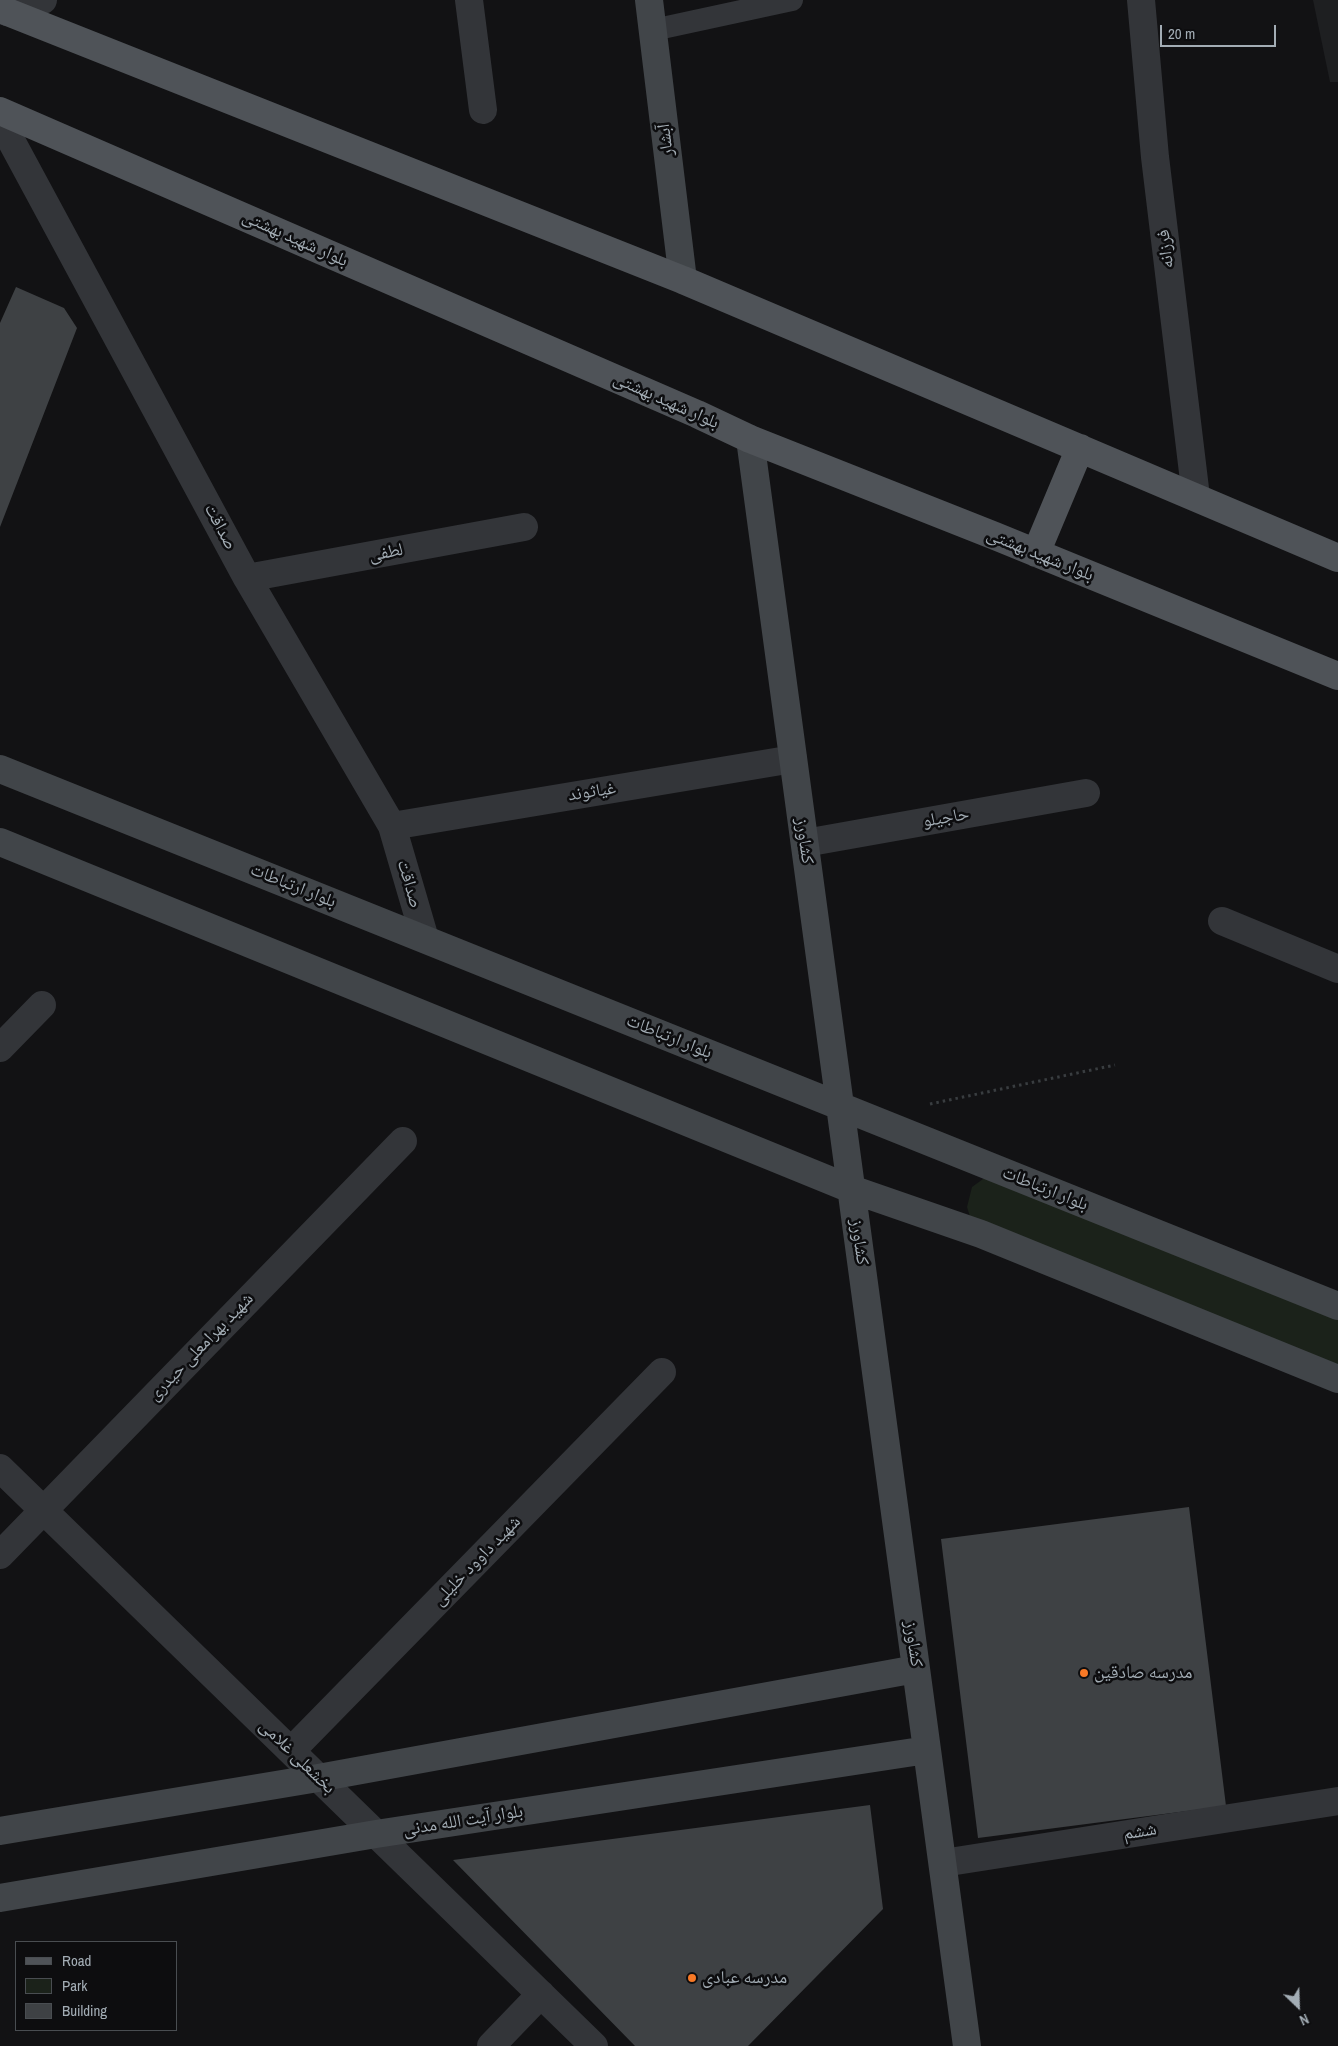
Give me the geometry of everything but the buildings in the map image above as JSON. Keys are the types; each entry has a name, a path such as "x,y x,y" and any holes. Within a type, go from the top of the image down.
{"main road":[{"path":"4,10 683,280 1338,558"},
{"name":"بلوار شهید بهشتی","path":"0,111 697,414 750,439 1338,676"},
{"path":"1036,553 1080,448"}],"street":[{"path":"4,10 43,0"},
{"path":"469,0 483,110"},
{"name":"آبشار","path":"649,0 683,280"},
{"name":"فرزانه","path":"1140,0 1155,157 1196,498"},
{"name":"صداقت","path":"0,120 247,578 392,826 425,939"},
{"name":"کشاورز","path":"750,439 967,2046"},
{"name":"لطفی","path":"247,578 524,527"},
{"name":"غیاثوند","path":"392,826 793,759"},
{"name":"بلوار ارتباطات","path":"0,769 1338,1306"},
{"name":"حاجیلو","path":"805,843 1086,793"},
{"path":"0,842 851,1189 981,1234 1338,1379"},
{"path":"1222,921 1338,969"},
{"path":"0,1048 42,1005"},
{"name":"شهید بهرامعلی حیدری","path":"0,1555 42,1509 403,1141"},
{"name":"شهید داوود خلیلی","path":"291,1751 662,1372"},
{"name":"بخشعلی غلامی","path":"0,1468 594,2046"},
{"path":"0,1831 318,1778 916,1669"},
{"name":"بلوار آیت الله مدنی","path":"0,1898 376,1834 927,1750"},
{"name":"ششم","path":"943,1863 1338,1801"},
{"path":"491,2046 541,1994"}],"lane":[{"path":"653,30 792,0"}],"path":[{"path":"924,1105 1115,1065"}],"shaded area":[{"path":"1313,0 1338,0 1338,82 1330,82"}],"green space":[{"path":"1000,1171 1338,1306 1338,1379 972,1223 967,1207 972,1187"}],"place":[{"name":"مدرسه صادقین","path":"1084,1673"},
{"name":"مدرسه عبادی","path":"692,1978"}]}
